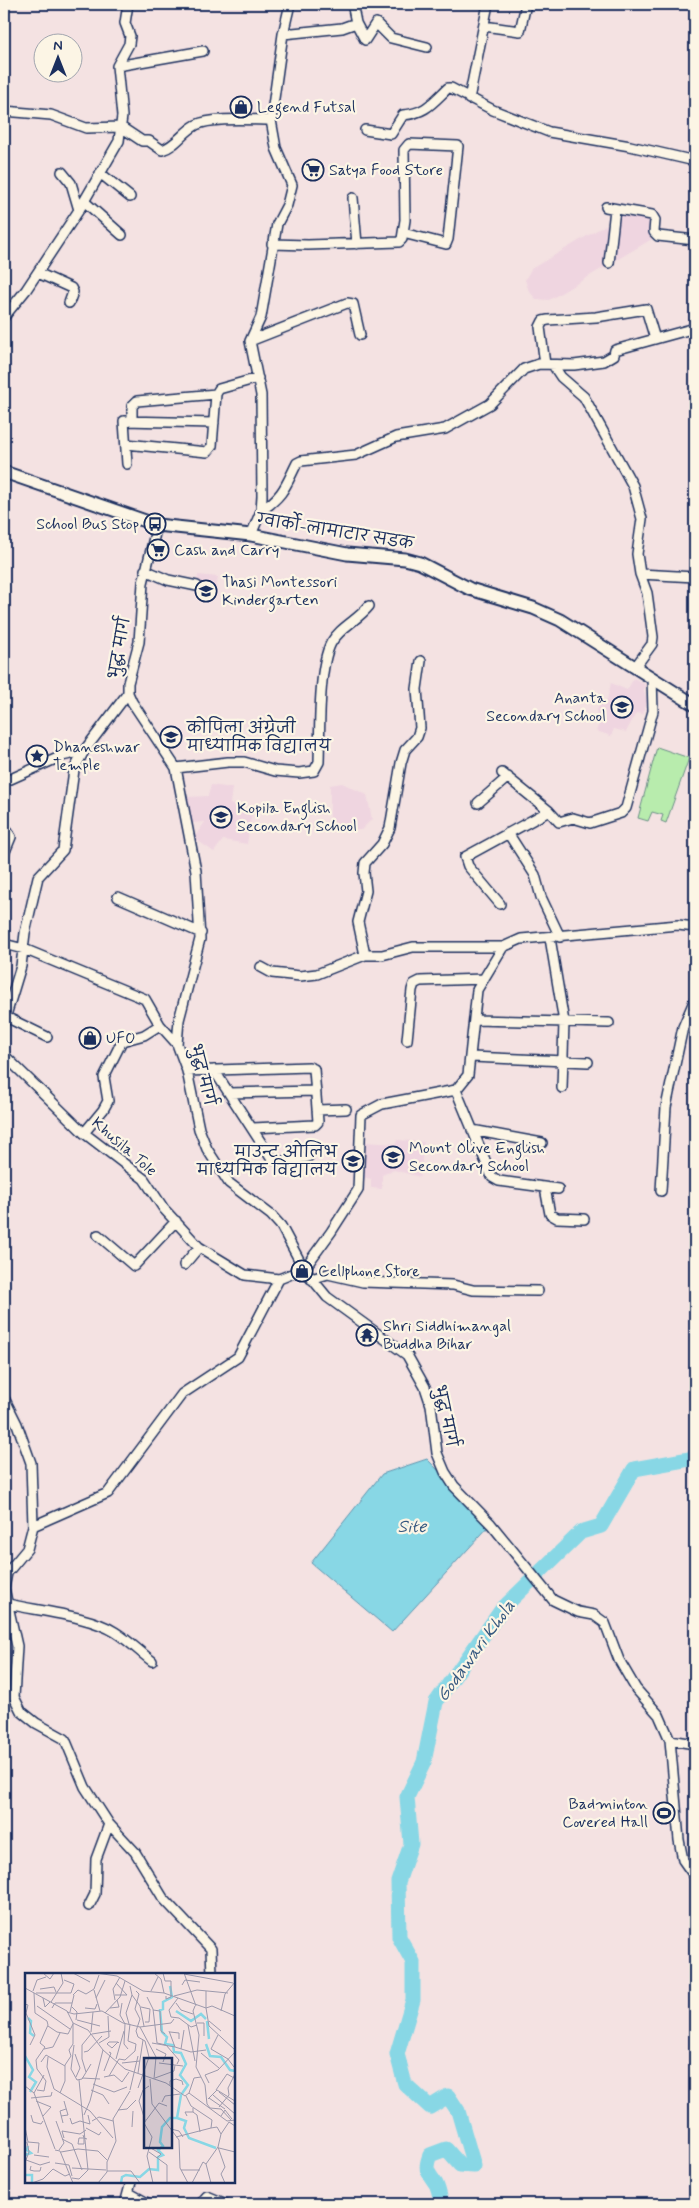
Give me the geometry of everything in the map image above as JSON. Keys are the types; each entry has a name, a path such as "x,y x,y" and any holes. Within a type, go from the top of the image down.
{"main road":[{"name":"ग्वार्को-लामाटार सडक","path":"4,472 157,525 251,535 347,554 405,559 420,563 470,588 554,617 636,666 695,705"}],"street":[{"path":"4,317 38,272 85,202 115,150 122,127 117,66 129,44 130,36 125,23 128,4"},
{"path":"251,535 260,511 261,395 250,341 260,317 277,224 287,205 292,185 276,148 270,120 283,34 290,4"},
{"path":"469,99 488,4"},
{"path":"484,26 520,30 526,4"},
{"path":"353,8 356,23 365,40 376,23 391,38 427,47"},
{"path":"283,34 320,31 356,23"},
{"path":"117,66 203,51"},
{"path":"365,130 391,134 403,115 417,114 426,110 448,88 469,99 549,132 630,146 695,161"},
{"path":"4,111 50,116 86,128 122,127 162,150 170,148 197,124 270,120"},
{"path":"272,244 399,242 402,239 405,220 404,150 409,144 458,146 446,244 403,233"},
{"path":"62,172 71,183 79,210"},
{"path":"100,173 130,197"},
{"path":"352,198 357,244"},
{"path":"85,202 122,235"},
{"path":"606,207 652,215 655,220 654,232 658,236 695,240"},
{"path":"609,263 615,209"},
{"path":"38,272 71,288 73,292 69,303"},
{"path":"250,341 347,303 353,304 360,335"},
{"path":"636,666 652,644 653,637 646,592 640,574 637,554 642,519 633,486 584,397 549,364 540,327 543,321 548,320 596,317 646,309 655,340"},
{"path":"260,511 273,503 286,488 297,463 356,455 396,436 434,432 453,426 490,404 524,369 549,364 574,365 604,360 614,355 615,350 695,328"},
{"path":"126,444 208,452 212,446 216,394 219,390 258,378"},
{"path":"132,421 132,406 136,401 216,394"},
{"path":"127,464 122,424 124,421 214,422"},
{"name":"भुद्ध मार्ग","path":"157,525 145,570 140,631 128,683 128,693 176,768 196,871 201,933 198,955 179,1020 177,1044 187,1071 200,1130 216,1165 229,1183 281,1226 311,1279 327,1297 407,1355 425,1387 430,1406 437,1453 445,1472 454,1486 502,1537 552,1599 578,1612 594,1615 605,1624 619,1660 636,1689 659,1715 670,1740"},
{"path":"145,570 168,580 198,586"},
{"path":"640,574 695,577"},
{"path":"176,768 244,762 275,771 299,773 314,771 319,762 323,679 330,644 341,630 359,619 369,606"},
{"path":"365,955 358,922 366,892 364,873 366,863 382,844 390,828 405,750 418,738 420,728 417,689 421,660"},
{"path":"478,803 505,775 549,811 559,822 573,818 590,823 621,813 626,808 653,711 652,677"},
{"path":"47,1037 4,1019 21,966 24,933 38,877 63,850 74,770 84,751 128,693"},
{"path":"4,782 62,756 84,751"},
{"path":"500,904 468,866 465,857 549,811"},
{"path":"4,826 11,837 4,854"},
{"path":"508,833 535,875 541,897 560,937"},
{"path":"118,897 148,908 201,933"},
{"path":"261,967 272,973 300,976 317,974 365,955 382,955 413,947 503,947 521,939 550,938 678,925 695,927"},
{"path":"550,938 564,1022 562,1088"},
{"path":"4,944 24,949 145,999 160,1025 177,1044"},
{"path":"33,1526 108,1493 182,1394 238,1357 279,1280 304,1268 331,1232 358,1190 361,1116 382,1104 456,1090 468,1075 472,1057 477,990 503,947"},
{"path":"407,1040 414,984 420,980 484,978"},
{"path":"661,1191 666,1107 682,1027 695,999"},
{"path":"475,1020 609,1023"},
{"path":"84,1133 108,1101 104,1077 122,1041 144,1035 160,1025"},
{"name":"Khusila Tole","path":"4,1055 84,1133 144,1179 164,1209 199,1247 245,1275 279,1280"},
{"path":"472,1057 588,1062"},
{"path":"187,1071 309,1067 314,1069 316,1073 318,1122 311,1127 253,1128"},
{"path":"214,1070 276,1161 308,1157"},
{"path":"456,1090 492,1177 499,1182 558,1189"},
{"path":"229,1093 316,1091"},
{"path":"317,1110 346,1109"},
{"path":"472,1130 542,1143"},
{"path":"545,1188 550,1214 557,1218 584,1219"},
{"path":"98,1235 134,1266 176,1221"},
{"path":"184,1265 199,1247"},
{"path":"311,1279 328,1274 362,1282 445,1284 473,1290 538,1291"},
{"path":"4,1398 17,1424 31,1463 33,1526 27,1549 8,1573 4,1588 17,1646 14,1697 21,1711 36,1723 65,1739 85,1787 109,1824 134,1852 163,1898 210,1949 212,1973"},
{"path":"8,1604 50,1614 67,1614 114,1631 152,1661"},
{"path":"695,1744 670,1740 679,1840 683,1860 695,1877"},
{"path":"89,1906 94,1894 96,1859 109,1824"},
{"path":"125,2204 131,2183"},
{"path":"128,2193 149,2204"},
{"path":"200,2204 207,2196 226,2204"}],"shaded area":[{"path":"633,209 653,217 655,235 652,239 549,300 536,299 529,291 525,280 531,269"},
{"name":"Thasi Montessori Kindergarten","path":"198,575 218,577 215,598 196,596"},
{"name":"Ananta Secondary School","path":"634,678 646,685 644,690 647,701 643,714 636,713 626,732 614,729 611,736 596,731 601,719 595,716 601,699 607,700 611,683 627,690"},
{"path":"342,783 367,795 372,819 361,830 330,830 330,785"},
{"name":"Kopila English Secondary School","path":"211,785 232,788 230,804 252,812 247,844 223,840 214,852 194,838 205,822 192,823 187,797 208,796"},
{"name":"Mount Olive English Secondary School","path":"397,1140 424,1142 420,1177 394,1170 382,1175 382,1189 371,1188 371,1179 363,1177 365,1142 396,1144"}],"green space":[{"path":"657,747 689,758 666,823 661,821 663,815 652,812 648,821 638,818"}],"water":[{"name":"Site","path":"427,1459 491,1524 392,1632 311,1563 382,1474"}],"waterway":[{"name":"Godawari Khola","path":"442,2204 437,2186 427,2168 430,2155 446,2149 460,2165 474,2166 458,2111 448,2096 430,2107 405,2084 397,2054 413,2000 413,1962 399,1937 398,1882 411,1844 407,1797 424,1762 436,1702 502,1609 581,1532 601,1526 634,1469 695,1458"}],"place":[{"name":"Legend Futsal","path":"241,107"},
{"name":"Satya Food Store","path":"313,170"},
{"name":"School Bus Stop","path":"155,524"},
{"name":"Cash and Carry","path":"158,550"},
{"name":"Thasi Montessori Kindergarten","path":"206,591"},
{"name":"Ananta Secondary School","path":"622,707"},
{"name":"कोपिला अंग्रेजी माध्यामिक विद्यालय","path":"171,737"},
{"name":"Dhaneshwar Temple","path":"37,756"},
{"name":"Kopila English Secondary School","path":"221,817"},
{"name":"UFO","path":"90,1038"},
{"name":"Mount Olive English Secondary School","path":"393,1157"},
{"name":"माउन्ट ओलिभ माध्यमिक विद्यालय","path":"353,1161"},
{"name":"Cellphone Store","path":"302,1271"},
{"name":"Shri Siddhimangal Buddha Bihar","path":"367,1335"},
{"name":"Badminton Covered Hall","path":"664,1813"}]}
